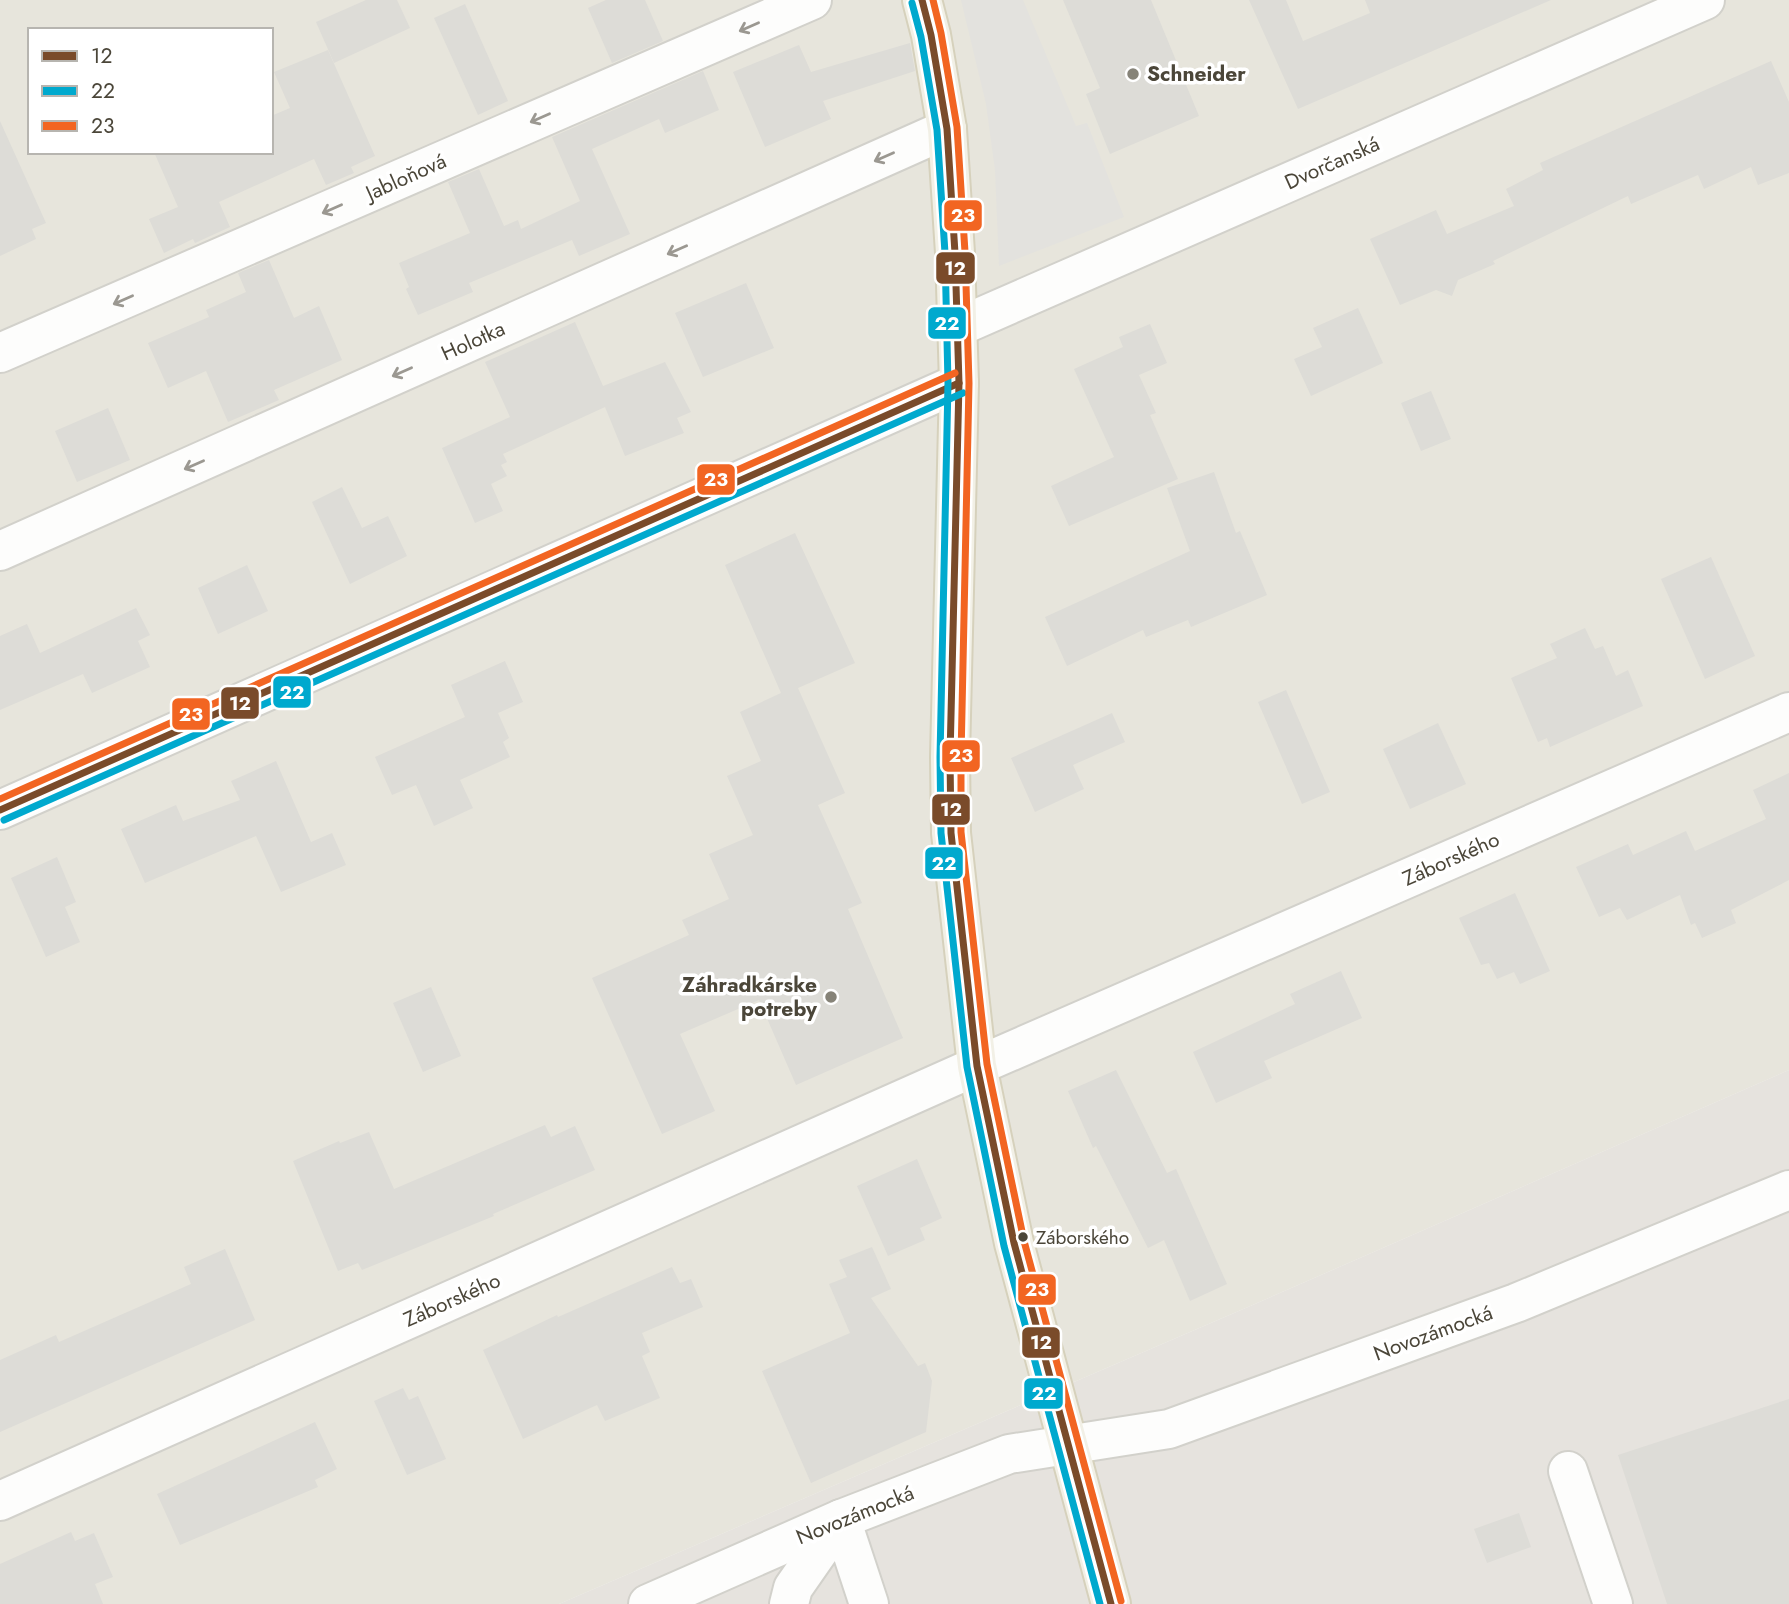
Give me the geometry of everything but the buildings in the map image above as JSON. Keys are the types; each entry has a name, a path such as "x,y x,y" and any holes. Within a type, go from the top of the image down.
{"main road":[{"path":"922,0 931,35 947,130 958,327 951,833 977,1066 1014,1243 1111,1604"}],"street":[{"name":"Jabloňová","path":"0,353 811,0"},
{"name":"Dvorčanská","path":"958,327 1705,0"},
{"name":"Holotka","path":"0,551 947,130"},
{"path":"0,810 958,383"},
{"name":"Záborského","path":"0,1500 977,1066 1789,712"},
{"name":"Novozámocká","path":"648,1604 842,1519 1009,1454 1168,1429 1516,1303 1789,1190"},
{"path":"1568,1471 1613,1604"},
{"path":"789,1604 793,1588 842,1519"},
{"path":"842,1519 869,1604"}],"shaded area":[{"path":"0,0 1789,0 1789,1070 559,1604 0,1604"},
{"path":"961,0 1023,0 1076,126 1087,123 1124,217 999,266 995,170 986,104"},
{"path":"1789,1070 1789,1604 559,1604 1248,1307"}],"transit line":[{"name":"12","path":"922,0 931,35 947,129 955,253 959,383 950,757 951,833 977,1066 1014,1243 1111,1604"},
{"name":"23","path":"933,0 957,127 965,252 969,383 961,832 987,1064 1024,1241 1121,1601"},
{"name":"22","path":"912,3 921,37 937,130 945,253 948,383 940,757 941,833 967,1067 1004,1246 1100,1604"},
{"name":"23","path":"0,799 955,373"},
{"name":"12","path":"0,810 959,383"},
{"name":"22","path":"4,820 963,393"}],"place":[{"name":"Schneider","path":"1133,74"},
{"name":"Záhradkárske potreby","path":"831,997"},
{"name":"Záborského","path":"1023,1237"}]}
